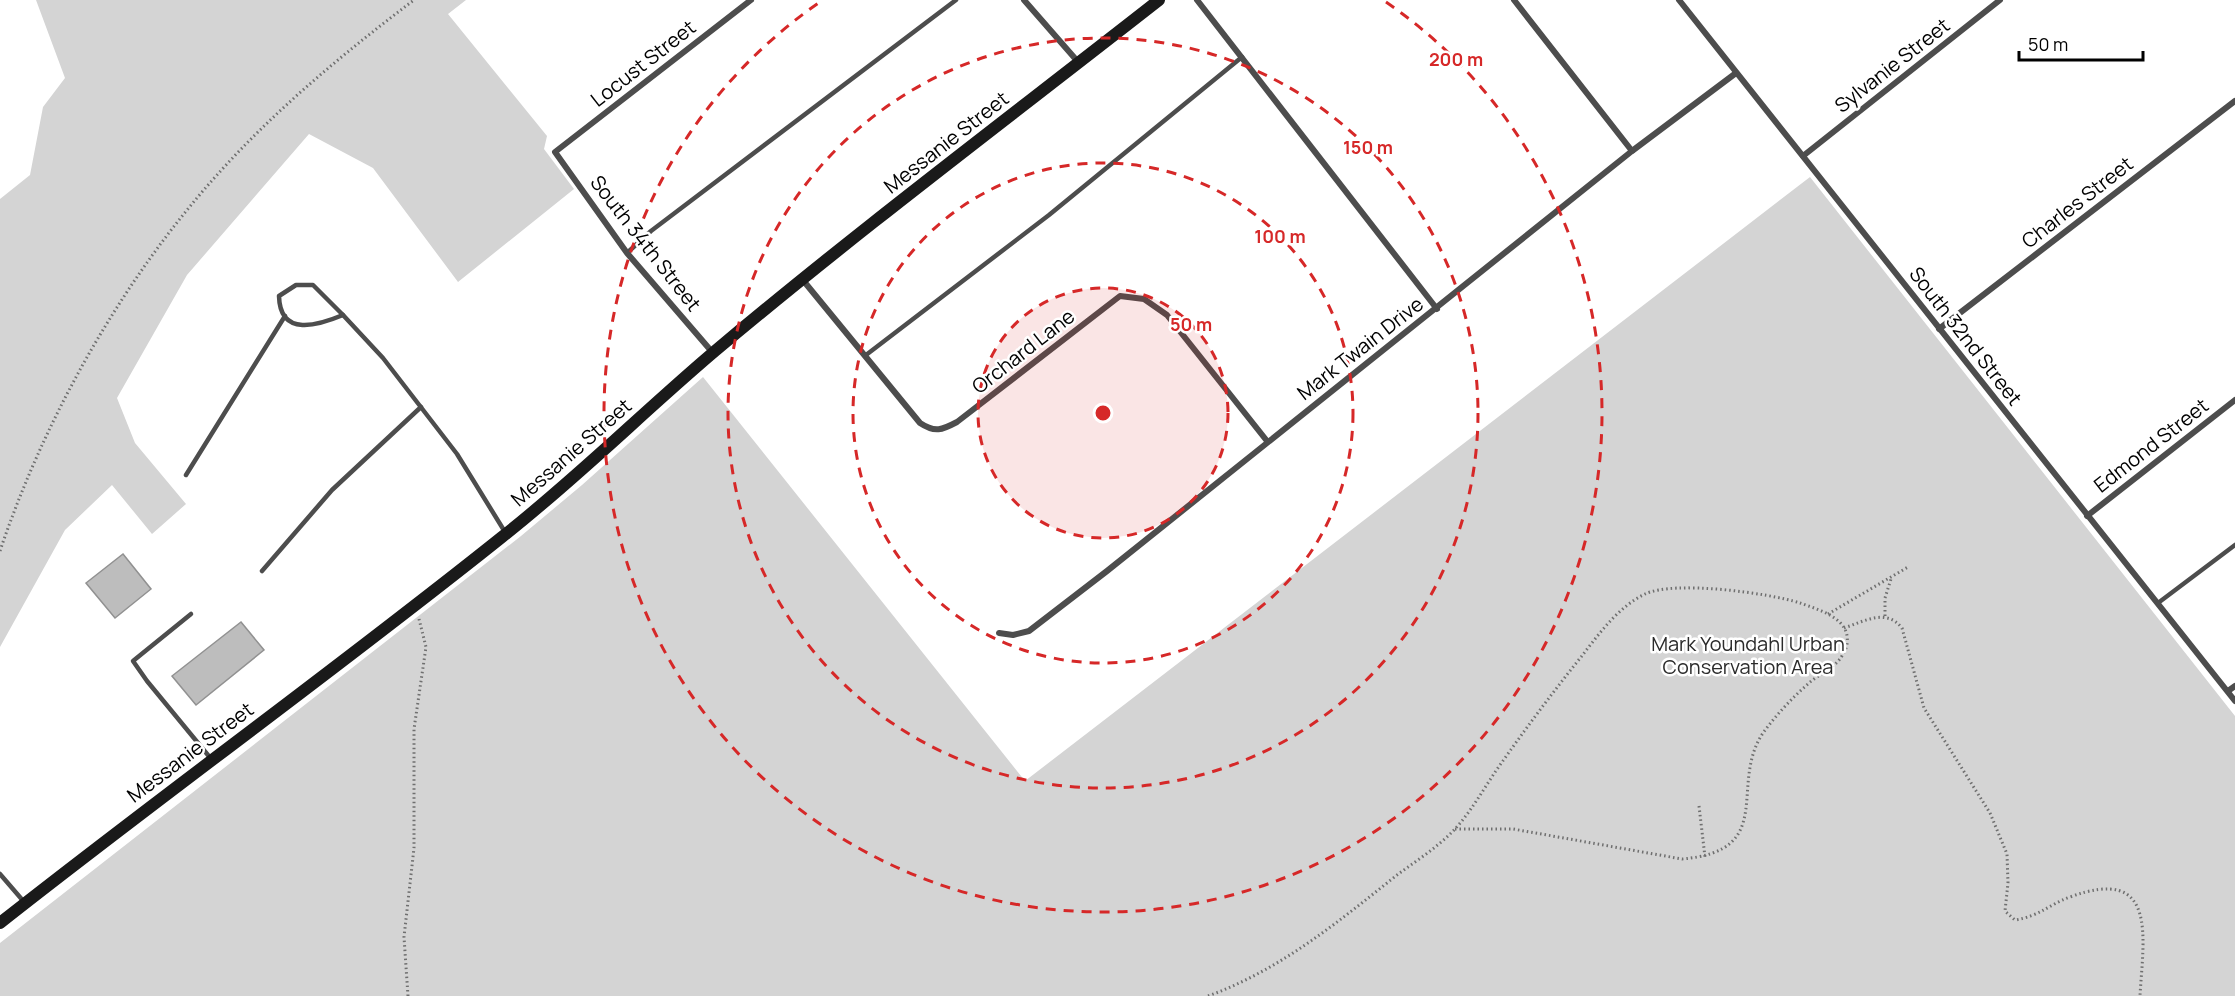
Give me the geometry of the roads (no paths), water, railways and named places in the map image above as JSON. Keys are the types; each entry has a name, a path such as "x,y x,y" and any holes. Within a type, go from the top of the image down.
{"street":[{"name":"Locust Street","path":"555,152 751,0"},
{"path":"1024,0 1079,63"},
{"name":"Messanie Street","path":"0,923 212,760 355,654 506,534 713,353 802,279 1159,0"},
{"path":"1197,0 1437,309"},
{"path":"1514,0 1632,151"},
{"name":"South 32nd Street","path":"1679,0 2235,701"},
{"name":"Sylvanie Street","path":"1803,156 2000,0"},
{"name":"Mark Twain Drive","path":"999,633 1013,635 1029,631 1437,309 1632,151 1736,73"},
{"name":"Charles Street","path":"1939,329 2235,101"},
{"name":"South 34th Street","path":"555,152 627,253 713,353"},
{"name":"Orchard Lane","path":"802,279 920,423 931,431 943,430 957,422 1120,296 1144,298 1167,315 1267,441"},
{"name":"Edmond Street","path":"2087,516 2235,400"},
{"path":"2228,691 2235,686"}],"lane":[{"path":"627,253 651,231 956,0"},
{"path":"866,355 1049,215 1242,57"},
{"path":"343,315 316,326 304,327 285,316 279,306 279,296 296,285 313,285 343,315 383,358 457,454 506,534"},
{"path":"186,476 285,316"},
{"path":"262,571 332,490 421,406"},
{"path":"2158,603 2235,545"},
{"path":"191,614 133,661 212,760"},
{"path":"0,874 25,903"}],"park label":[{"name":"Mark Youndahl Urban Conservation Area","path":"1748,654"}]}
